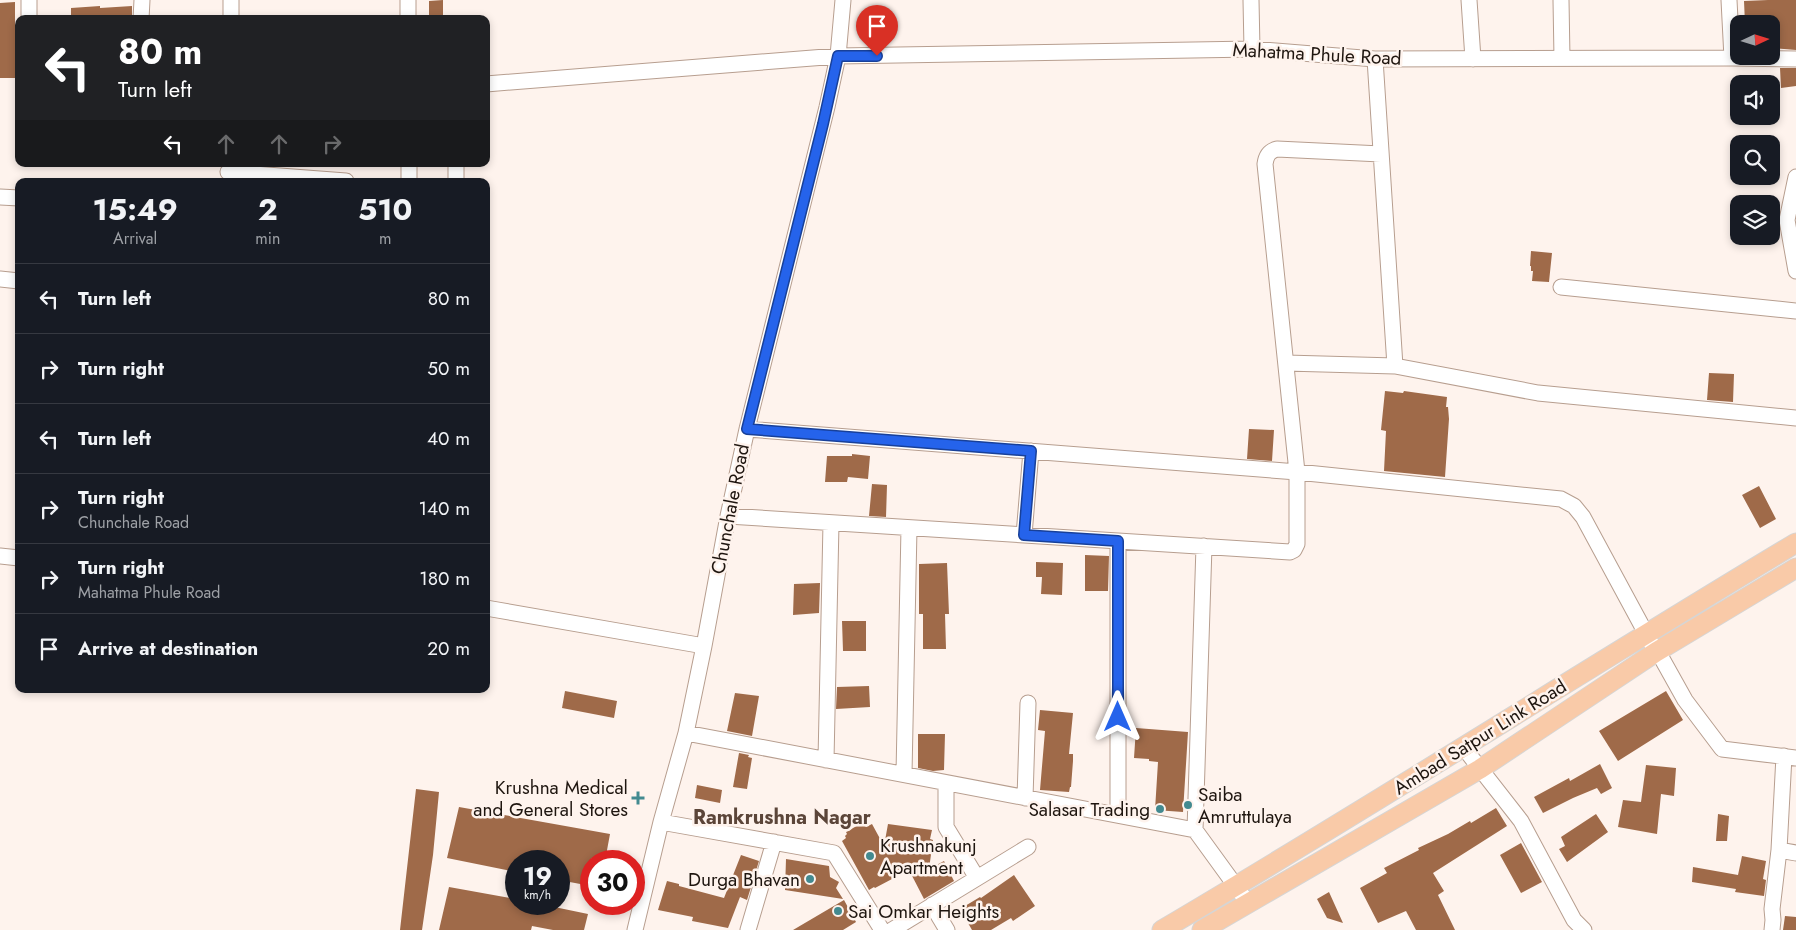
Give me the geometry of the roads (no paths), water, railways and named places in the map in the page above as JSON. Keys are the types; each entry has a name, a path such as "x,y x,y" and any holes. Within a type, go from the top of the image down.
{"main road":[{"name":"Ambad Satpur Link Road","path":"1162,930 1464,748 1646,633 1796,543"},
{"name":"Ambad Satpur Link Road","path":"1202,930 1480,769 1656,652 1796,568"}],"street":[{"path":"29,0 29,15"},
{"path":"141,15 142,0"},
{"path":"231,0 232,15"},
{"path":"408,0 408,15"},
{"name":"Chunchale Road","path":"635,930 660,822 686,733 728,516 747,429 827,107 838,56 843,0"},
{"path":"1251,0 1252,49"},
{"path":"1469,0 1473,59"},
{"path":"1561,0 1562,58"},
{"path":"1729,0 1730,19"},
{"name":"Mahatma Phule Road","path":"490,84 595,77 838,56 1252,49 1375,59 1730,58"},
{"path":"1375,59 1395,366"},
{"name":"Mahatma Phule Road","path":"1780,59 1796,59"},
{"path":"728,516 1290,552 1294,550 1297,544 1297,472 1266,158 1273,150 1277,149 1381,154"},
{"path":"228,172 290,178"},
{"path":"1796,177 1787,220 1796,271"},
{"path":"0,197 15,198"},
{"path":"0,279 15,281"},
{"path":"1561,287 1796,311"},
{"path":"1286,363 1395,366 1538,393 1796,418"},
{"path":"747,429 1297,472 1561,499 1569,503 1583,517 1656,652 1661,657 1685,700 1722,749 1790,757 1772,909 1774,920 1772,930"},
{"path":"1024,535 1031,451"},
{"path":"826,760 831,523"},
{"path":"904,774 909,528"},
{"path":"1118,541 1118,815"},
{"path":"1204,546 1195,830 1248,903"},
{"path":"0,556 15,558"},
{"path":"490,609 704,646"},
{"path":"1025,798 1028,703"},
{"path":"686,733 1195,830"},
{"path":"1464,748 1521,821 1574,920 1584,930"},
{"path":"946,782 946,827 977,878"},
{"path":"660,822 834,853 882,930"},
{"path":"748,930 774,842"},
{"path":"892,930 1028,847"},
{"path":"1779,850 1796,852"},
{"path":"932,905 947,930"}],"place":[{"name":"Krushna Medical and General Stores","path":"638,798"},
{"name":"Saiba Amruttulaya","path":"1188,805"},
{"name":"Salasar Trading","path":"1160,809"},
{"name":"Krushnakunj Apartment","path":"870,856"},
{"name":"Durga Bhavan","path":"810,879"},
{"name":"Sai Omkar Heights","path":"838,911"}],"district":[{"name":"Ramkrushna Nagar","path":"782,817"}]}
